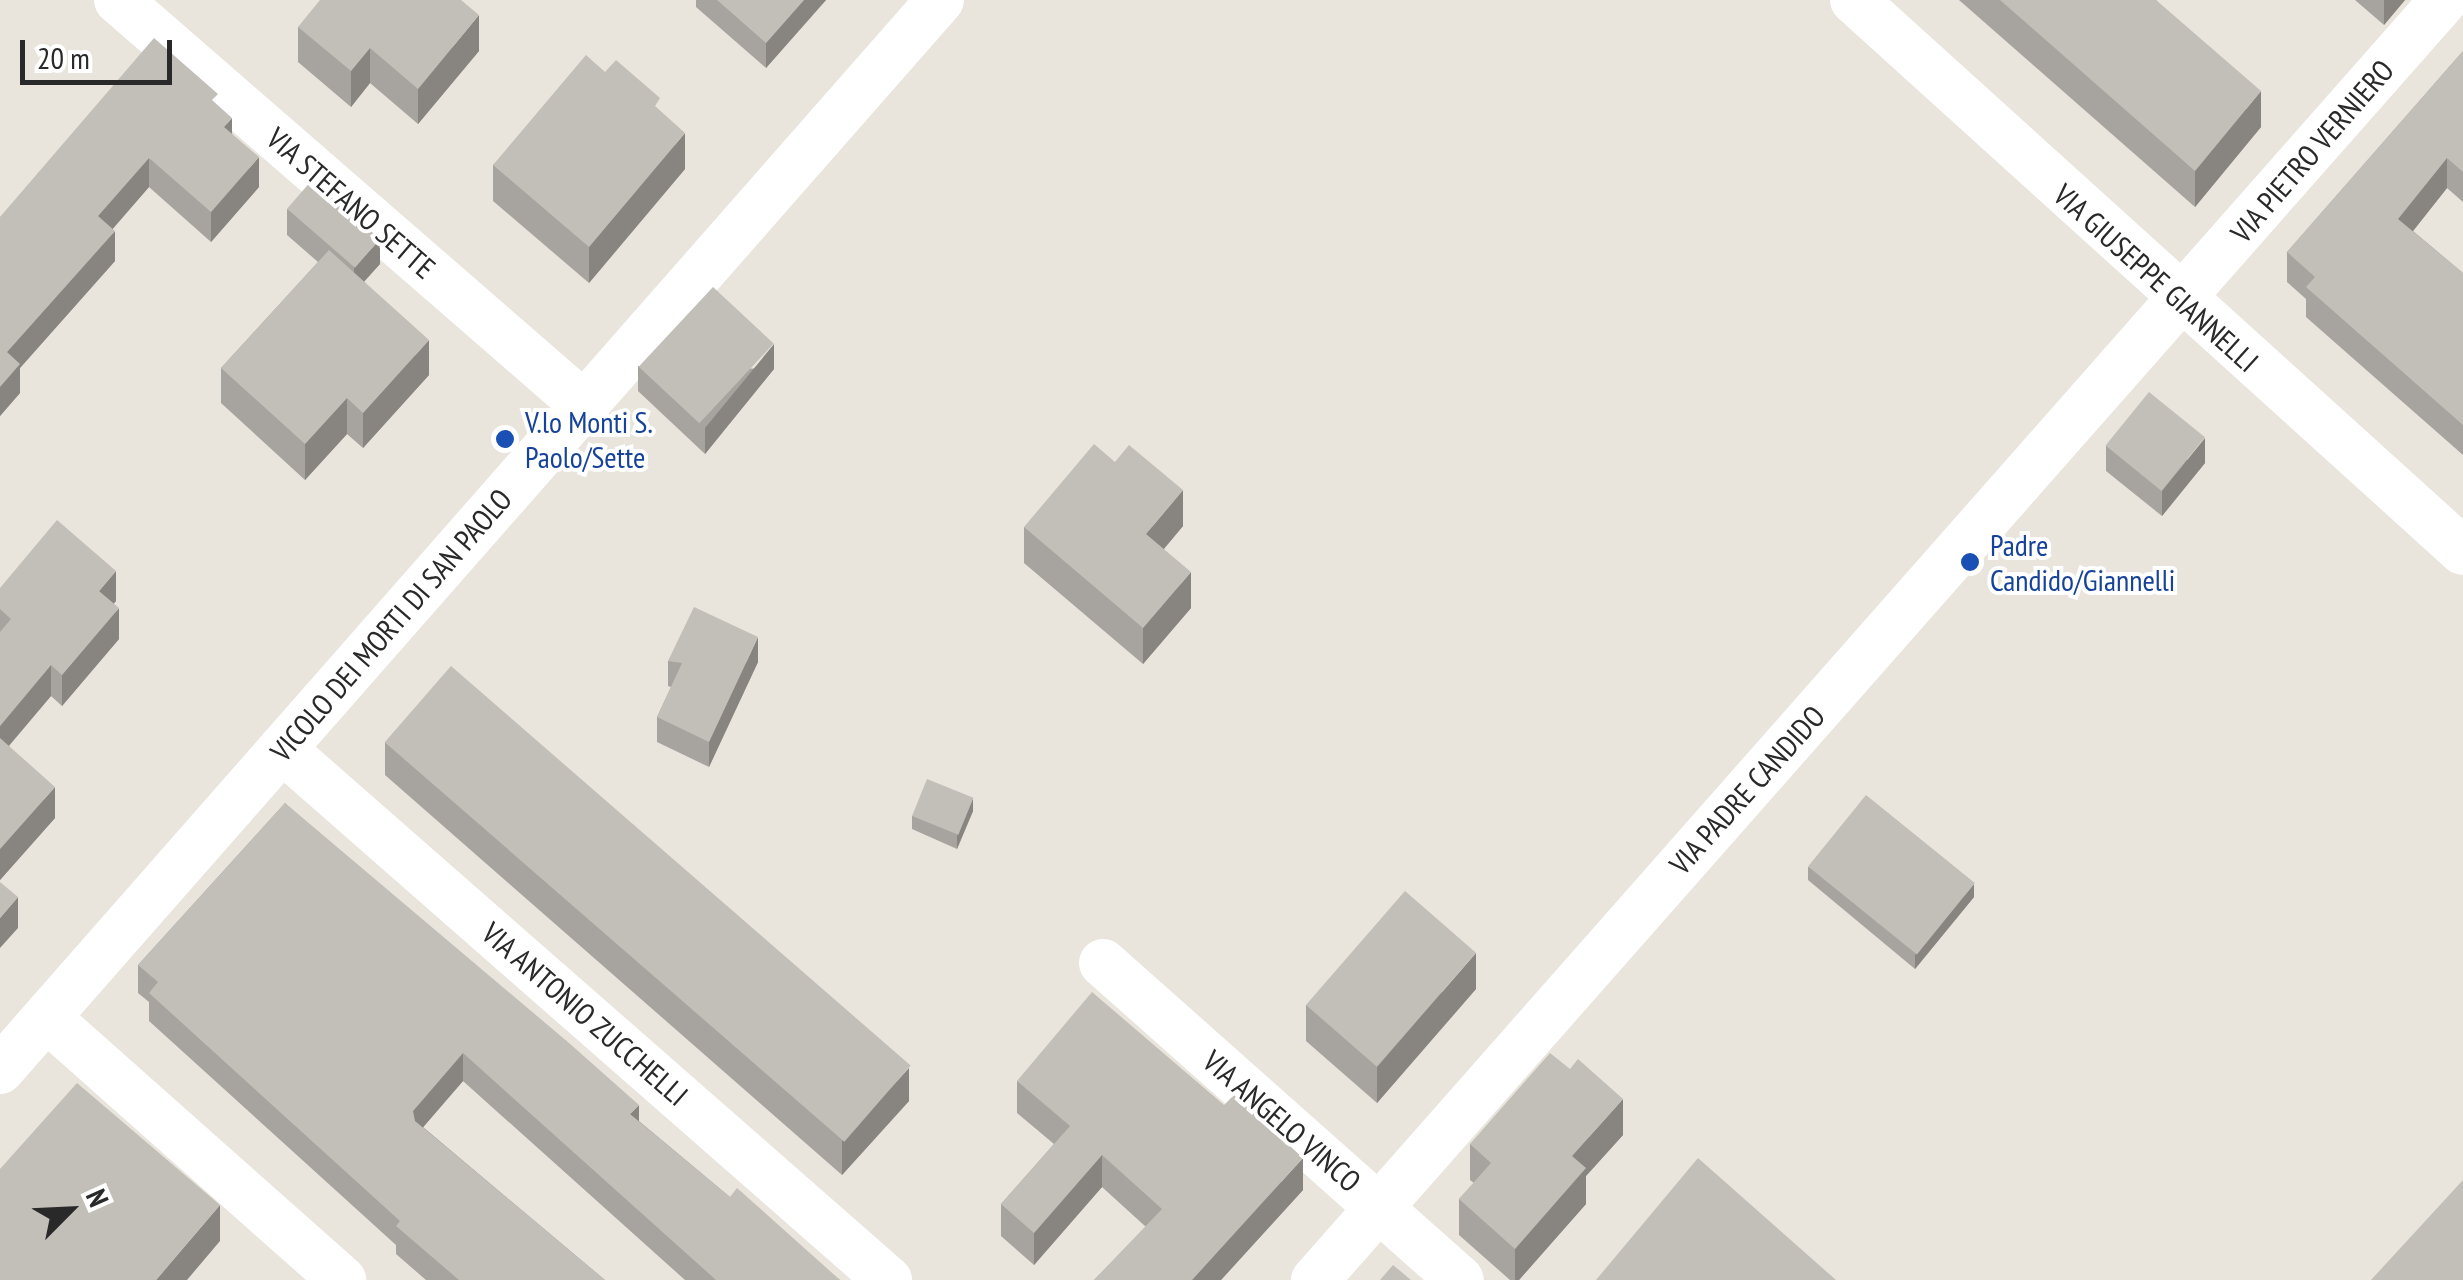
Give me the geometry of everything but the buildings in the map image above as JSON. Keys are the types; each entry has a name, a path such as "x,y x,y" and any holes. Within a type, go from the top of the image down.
{"street":[{"name":"VIA STEFANO SETTE","path":"118,0 584,406"},
{"name":"VIA PIETRO VERNIERO","path":"2180,301 2444,0"},
{"name":"VIA GIUSEPPE GIANNELLI","path":"1860,2 2180,301 2463,551"},
{"name":"VICOLO DEI MORTI DI SAN PAOLO","path":"0,1070 584,406 929,4"},
{"name":"VIA PADRE CANDIDO","path":"1315,1280 2180,301"},
{"name":"VIA ANTONIO ZUCCHELLI","path":"282,748 888,1280"},
{"name":"VIA ANGELO VINCO","path":"1103,963 1460,1280"},
{"path":"47,1018 342,1280"}],"place":[{"name":"V.lo Monti S. Paolo/Sette","path":"505,439"},
{"name":"Padre Candido/Giannelli","path":"1970,562"}]}
